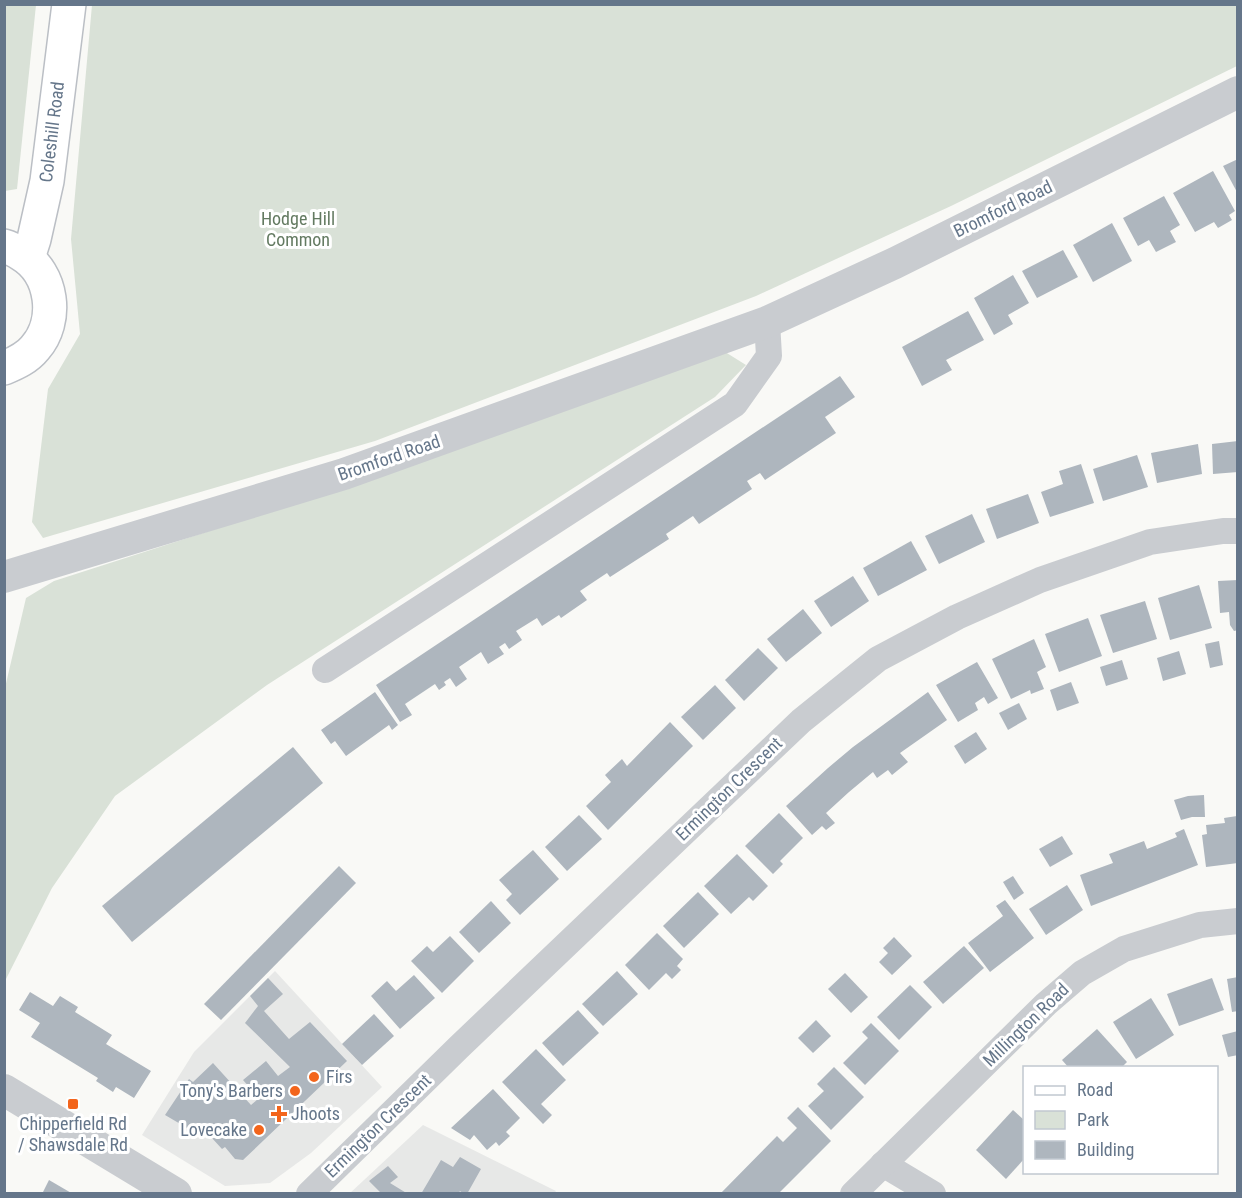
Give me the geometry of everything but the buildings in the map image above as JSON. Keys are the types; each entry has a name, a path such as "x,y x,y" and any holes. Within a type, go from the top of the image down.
{"main road":[{"name":"Coleshill Road","path":"16,252 34,239 47,181 69,4"},
{"path":"4,369 21,361 36,348 46,330 50,311 48,291 41,273 16,252"}],"street":[{"name":"Bromford Road","path":"4,577 344,474 767,322 895,263 1238,92"},
{"path":"325,670 735,404 769,356 767,322"},
{"name":"Ermington Crescent","path":"309,1194 801,720 878,659 957,617 1040,580 1150,542 1223,531 1238,531"},
{"name":"Millington Road","path":"853,1194 1046,1004 1082,973 1124,949 1200,925 1238,921"},
{"path":"4,1090 176,1194"},
{"path":"883,1164 933,1194"}],"shaded area":[{"path":"275,971 382,1087 311,1153 270,1183 225,1186 142,1135 194,1052"},
{"path":"423,1125 556,1191 554,1194 349,1194"}],"green space":[{"path":"4,5 36,5 17,189 5,191"},
{"name":"Hodge Hill Common","path":"92,5 1237,5 1237,66 951,206 756,296 375,441 43,538 32,522 48,389 80,334 71,239"},
{"path":"722,350 746,365 715,397 267,685 115,796 52,888 5,981 4,692 26,598 54,581 383,475"}],"place":[{"name":"Firs","path":"314,1077"},
{"name":"Tony's Barbers","path":"295,1091"},
{"name":"Chipperfield Rd / Shawsdale Rd","path":"73,1104"},
{"name":"Jhoots","path":"279,1114"},
{"name":"Lovecake","path":"259,1130"}]}
